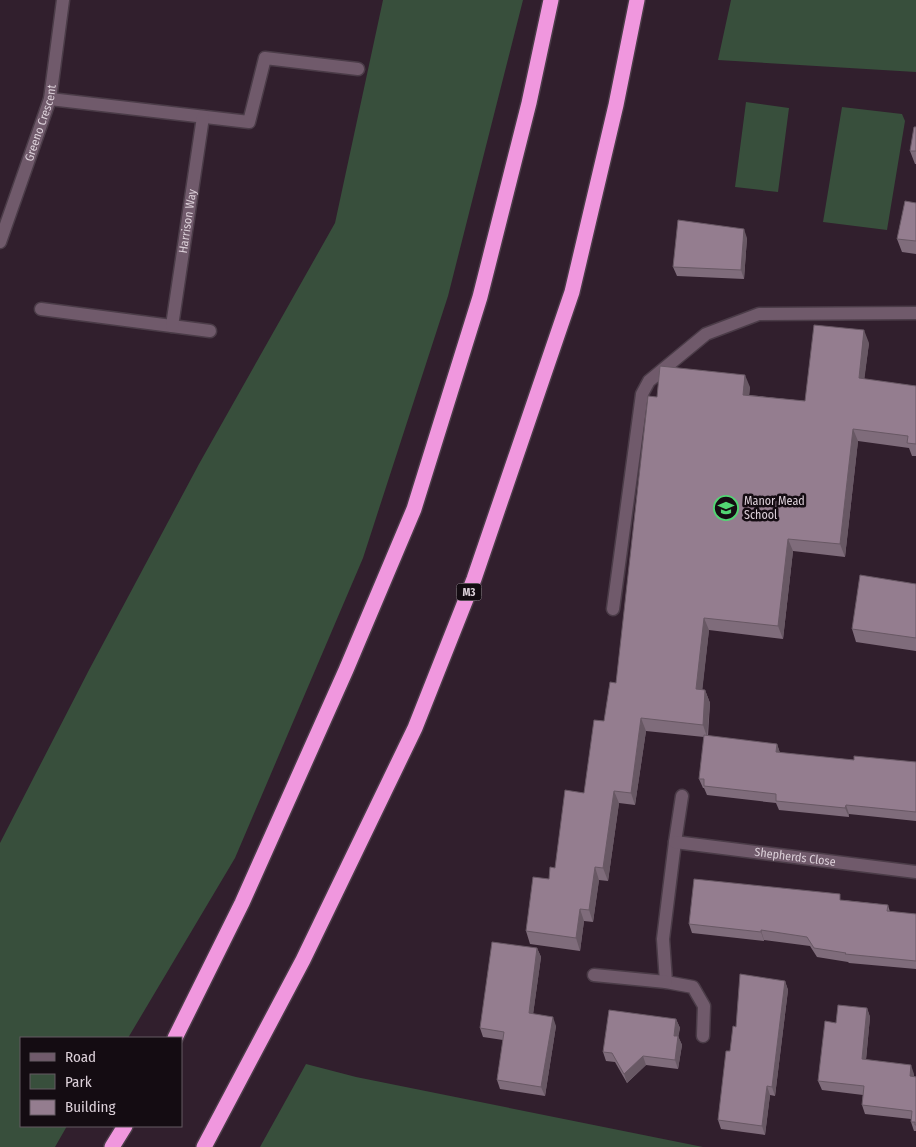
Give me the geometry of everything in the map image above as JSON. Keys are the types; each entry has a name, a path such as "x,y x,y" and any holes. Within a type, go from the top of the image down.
{"highway":[{"path":"176,1037 242,903 342,678 414,509 480,297 530,103 551,0"},
{"name":"M3","path":"204,1147 304,960 415,728 474,579 572,292 616,105 637,0"},
{"path":"112,1147 124,1127"}],"street":[{"name":"Greeno Crescent","path":"0,242 5,212 50,99 63,0"},
{"path":"50,99 249,122 266,58 358,69"},
{"name":"Harrison Way","path":"172,326 203,117"},
{"path":"41,309 210,331"},
{"path":"613,609 642,394 650,382 706,334 758,314 916,314"},
{"path":"666,982 663,939 682,796"},
{"name":"Shepherds Close","path":"675,842 916,872"},
{"path":"594,975 666,982 694,987 704,1006 703,1036"}],"green space":[{"path":"383,0 523,0 448,296 363,558 235,858 129,1037 20,1037 20,1127 66,1127 55,1147 0,1147 0,843 89,670 199,464 335,223"},
{"path":"731,0 916,0 916,72 718,60"},
{"path":"746,102 789,108 778,192 735,187"},
{"path":"842,107 902,114 905,121 887,230 823,222"},
{"path":"306,1064 356,1077 703,1147 260,1147"}],"building":[{"path":"914,127 916,127 916,151 910,151"},
{"path":"905,201 916,203 916,241 897,239"},
{"path":"678,220 744,229 741,270 673,267"},
{"path":"814,325 864,330 859,378 916,386 916,444 907,443 908,436 853,429 840,544 788,539 778,626 704,618 696,689 705,690 703,725 641,718 631,793 614,791 603,868 595,867 589,910 580,909 576,938 526,931 533,877 549,879 550,867 555,868 565,790 584,793 594,720 604,721 610,682 616,683 648,396 657,397 660,366 745,375 743,395 805,401"},
{"path":"860,575 916,584 916,638 852,629"},
{"path":"704,735 777,744 776,752 854,760 854,756 916,762 916,812 846,805 845,808 776,801 776,794 704,786 704,779 699,779"},
{"path":"694,879 840,894 840,900 888,905 887,911 916,914 916,961 845,954 814,948 807,937 761,930 761,932 689,924"},
{"path":"492,942 537,948 529,1013 553,1017 541,1087 497,1080 504,1032 480,1028"},
{"path":"740,974 785,981 772,1087 767,1086 762,1126 718,1120 726,1051 730,1051 733,1026 736,1027"},
{"path":"838,1005 867,1008 862,1059 911,1065 910,1076 916,1077 916,1125 915,1122 911,1122 912,1111 862,1105 864,1086 818,1081 825,1021 836,1023"},
{"path":"609,1010 676,1019 674,1036 678,1036 675,1060 643,1056 624,1074 612,1053 603,1052"}],"place":[{"name":"Manor Mead School","path":"726,508"}]}
